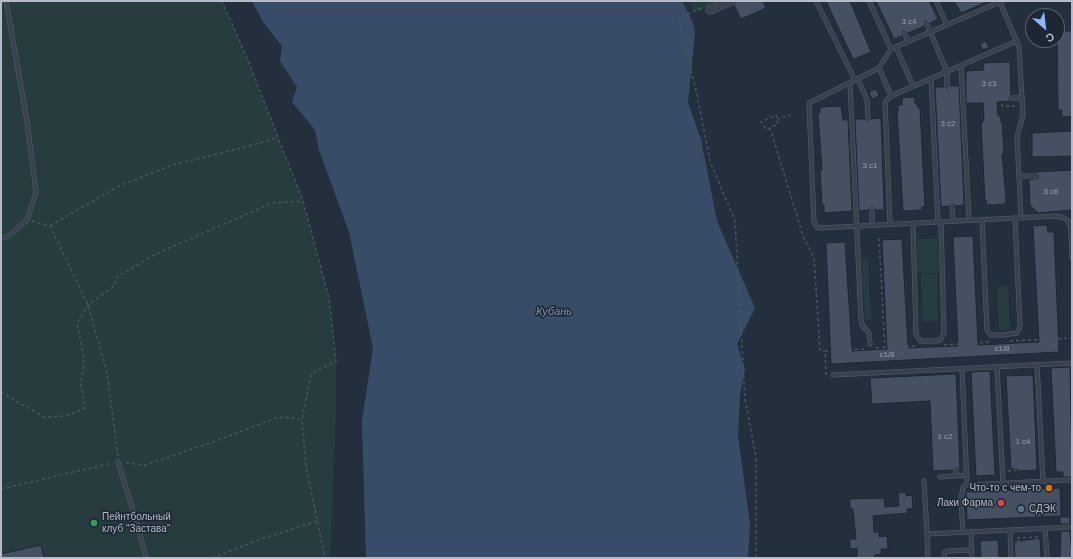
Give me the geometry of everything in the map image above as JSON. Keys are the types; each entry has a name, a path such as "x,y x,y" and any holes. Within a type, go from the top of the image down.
{"street":[{"path":"707,9 731,1"}],"lane":[{"path":"1,239 10,235 26,220 36,192 27,121 6,1"},
{"path":"816,1 867,100 868,119"},
{"path":"869,1 891,49"},
{"path":"936,1 947,25"},
{"path":"1021,218 1018,137 1023,115 1020,47 998,2 891,49 879,68 809,103 814,222 816,227 855,226 969,220 982,220 1015,218 1021,218 1056,216 1064,218 1068,222 1071,229 1072,258"},
{"path":"927,24 947,72 947,87"},
{"path":"905,34 908,42"},
{"path":"890,224 885,102 891,96 1017,41"},
{"path":"896,47 913,86"},
{"path":"961,65 969,220"},
{"path":"879,68 891,96"},
{"path":"912,223 916,334 920,340 937,341 941,339 944,333 931,78"},
{"path":"850,83 855,226 861,320 869,333 870,344"},
{"path":"1012,98 1022,98"},
{"path":"1019,176 1035,176"},
{"path":"952,206 953,221"},
{"path":"872,210 872,225"},
{"path":"982,220 987,330 991,335 1002,335 1017,333 1020,327 1015,218"},
{"path":"834,375 1072,363"},
{"path":"1037,365 1040,466 1043,481"},
{"path":"997,367 1003,483"},
{"path":"962,368 967,485"},
{"path":"118,462 146,558"},
{"path":"956,470 956,476"},
{"path":"948,471 948,476"},
{"path":"940,477 967,475"},
{"path":"963,532 961,500 963,488 967,485 1072,480"},
{"path":"924,481 928,558"},
{"path":"927,534 1072,527"},
{"path":"1045,528 1047,558"},
{"path":"1010,530 1011,558"},
{"path":"971,532 972,558"},
{"path":"1041,544 1046,544"},
{"path":"944,558 945,552 971,550"}],"path":[{"path":"222,1 245,53 302,201 329,298 336,361 311,374 302,420 306,466 325,558"},
{"path":"707,9 679,18 696,90 710,161 735,221 745,399 756,457 756,558"},
{"path":"1010,103 1002,104 1002,106 1022,105"},
{"path":"776,115 778,124 770,128 767,130 760,122 776,115"},
{"path":"777,120 790,115"},
{"path":"770,128 804,239 814,257 820,351 825,350"},
{"path":"26,220 50,226 125,183 172,165 277,138"},
{"path":"1,392 44,416 66,416 85,408 81,385 84,359 77,323 88,305 114,286 117,277 156,254 272,203 302,201"},
{"path":"50,226 88,305 107,373 118,462"},
{"path":"879,238 885,348"},
{"path":"1,489 38,482 87,468 118,462 145,465 216,441 276,418 288,417 302,420"},
{"path":"1010,471 1018,470"},
{"path":"212,558 261,538 317,521"},
{"path":"1022,540 1014,540 1041,537"}],"green space":[{"path":"1,1 222,1 245,53 303,201 329,298 336,361 336,415 330,558 1,558"},
{"path":"689,1 720,1 695,13"},
{"path":"938,238 939,273 918,273 917,239"},
{"path":"862,258 868,258 871,319 865,320"},
{"path":"921,274 937,274 938,321 922,322"},
{"path":"1008,286 1010,330 999,330 997,287"}],"water":[{"name":"Кубань","path":"252,1 682,1 693,23 695,33 688,103 701,139 717,221 755,308 737,344 745,370 740,393 738,436 750,524 748,558 366,558 362,421 373,348 349,232 319,150 315,130 292,102 297,87 280,61 282,46 263,22"}],"building":[{"path":"736,1 763,1 766,8 741,19 734,5"},
{"path":"826,1 850,1 871,52 854,59 852,57"},
{"path":"876,1 929,1 938,19 930,23 925,21 924,26 908,33 903,31 902,36 894,39"},
{"path":"954,1 989,1 961,13"},
{"path":"1065,31 1072,31 1072,116 1062,117 1062,110 1058,110 1057,48 1065,48"},
{"path":"986,41 989,47 983,50 980,44"},
{"path":"1010,62 1011,95 1009,98 1011,101 997,102 998,116 1000,116 1002,122 1004,154 1002,154 1006,199 1005,204 987,205 986,200 985,201 981,122 983,122 984,117 983,103 966,103 966,71 984,70 983,63"},
{"path":"950,86 959,86 964,205 956,206 952,203 949,206 941,207 935,87 944,87 947,90"},
{"path":"876,89 879,96 872,99 869,92"},
{"path":"915,97 915,104 917,104 918,108 920,108 925,206 922,207 922,210 903,211 897,111 898,105 902,105 902,98"},
{"path":"841,106 843,120 848,120 852,211 824,213 824,205 822,205 820,170 822,170 818,113 820,113 820,107"},
{"path":"881,118 884,210 876,210 872,207 868,210 859,211 855,119 864,119 868,122 871,119"},
{"path":"1072,131 1072,156 1032,157 1032,133"},
{"path":"1072,170 1072,210 1038,213 1030,205 1029,180 1038,178 1038,175 1035,172"},
{"path":"1047,225 1048,232 1054,232 1059,352 831,364 826,243 845,242 852,351 887,349 882,240 902,239 908,348 958,346 953,237 973,236 978,345 1039,342 1033,226"},
{"path":"1070,367 1072,477 1063,477 1063,472 1056,472 1051,368"},
{"path":"990,371 995,475 976,476 971,372"},
{"path":"956,374 960,469 956,467 953,470 933,471 930,401 872,404 870,378"},
{"path":"1033,375 1037,470 1018,471 1018,469 1011,469 1006,376"},
{"path":"1060,488 1061,516 967,520 966,492"},
{"path":"906,492 906,496 912,495 913,509 907,509 908,513 873,516 874,532 879,532 879,537 887,536 888,549 881,549 881,554 875,555 874,558 857,558 857,548 850,549 850,539 856,539 853,509 850,509 850,499 884,498 885,507 899,506 898,493"},
{"path":"1060,517 1070,517 1070,524 1060,524"},
{"path":"1061,531 1070,531 1072,558 1060,558"},
{"path":"1040,538 1041,558 1015,558 1014,542"},
{"path":"998,540 999,558 981,558 980,541"},
{"path":"41,545 44,558 1,558 1,554"}],"place":[{"name":"Что-то с чем-то","path":"1049,488"},
{"name":"Лаки Фарма","path":"1001,503"},
{"name":"СДЭК","path":"1021,509"},
{"name":"Пейнтбольный клуб \"Застава\"","path":"94,523"}]}
